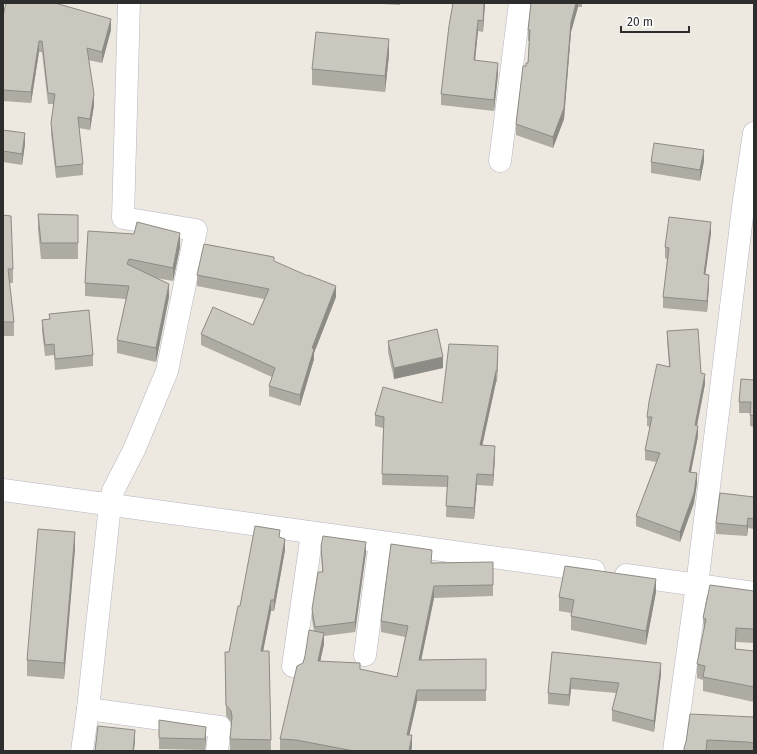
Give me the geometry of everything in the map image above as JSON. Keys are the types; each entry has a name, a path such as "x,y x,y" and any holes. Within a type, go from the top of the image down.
{"street":[{"path":"82,751 88,709 110,505 113,491 134,450 167,371 196,230 123,218 129,3"},
{"path":"500,161 520,3"},
{"path":"674,751 697,585 743,208 754,132"},
{"path":"3,490 754,593"},
{"path":"293,666 312,533"},
{"path":"365,655 380,542"},
{"path":"88,709 220,726 217,751"}],"building":[{"path":"6,3 55,3 111,19 102,52 87,48 94,94 90,119 78,117 83,164 56,167 51,123 55,94 48,93 42,41 39,41 31,92 3,90 3,16"},
{"path":"453,3 484,3 483,21 478,20 474,60 498,63 494,100 441,94"},
{"path":"531,3 576,3 571,22 564,108 553,137 516,124 523,66 526,66 526,63 528,63 530,30 528,30"},
{"path":"316,32 389,39 385,76 312,69"},
{"path":"3,130 25,133 22,154 3,151"},
{"path":"654,143 704,150 700,170 651,162"},
{"path":"38,214 78,215 78,243 41,243"},
{"path":"3,215 11,216 13,269 8,269 14,322 3,322"},
{"path":"669,217 711,222 704,274 709,275 707,301 663,297 669,248 665,247"},
{"path":"137,222 180,233 173,268 129,259 127,264 169,284 156,348 117,340 129,286 85,283 88,231 134,234"},
{"path":"204,244 274,257 274,261 336,286 312,348 314,349 300,395 269,386 275,368 201,334 213,307 253,325 269,289 197,275"},
{"path":"89,310 93,355 55,359 54,344 45,345 42,320 50,319 49,314"},
{"path":"437,329 443,357 394,368 388,341"},
{"path":"698,329 701,373 705,374 695,425 698,426 689,472 697,473 694,493 680,532 636,516 660,453 645,450 652,417 647,417 649,402 657,364 670,367 667,331"},
{"path":"449,344 498,346 497,371 480,445 495,446 493,475 477,474 474,508 446,506 448,476 382,474 384,417 375,415 383,387 442,403"},
{"path":"741,379 754,380 754,416 750,415 751,402 739,402"},
{"path":"720,493 754,497 754,519 748,518 747,526 716,523"},
{"path":"255,526 280,530 279,537 285,539 274,600 271,600 261,651 269,651 271,740 230,739 232,717 231,711 226,705 225,652 229,652 238,606 240,606"},
{"path":"38,529 75,532 64,663 27,660"},
{"path":"323,536 366,542 355,622 315,627 312,609 318,572 323,572 321,546"},
{"path":"391,544 432,550 431,563 493,562 493,585 434,586 419,660 486,659 486,690 417,690 407,735 412,735 409,751 354,751 296,740 280,739 297,666 303,663 305,656 309,630 324,633 318,661 360,663 360,669 397,677 408,626 381,621"},
{"path":"565,566 656,579 646,631 571,616 574,600 559,597"},
{"path":"710,585 754,591 754,629 736,628 735,649 754,651 754,687 703,677 705,666 697,664 706,619 703,618"},
{"path":"552,652 661,663 654,721 612,710 619,683 571,678 569,695 548,693"},
{"path":"690,714 754,717 754,743 707,740 706,751 684,751"},
{"path":"159,720 206,727 205,739 159,738"},
{"path":"98,726 135,730 133,751 95,751"}]}
